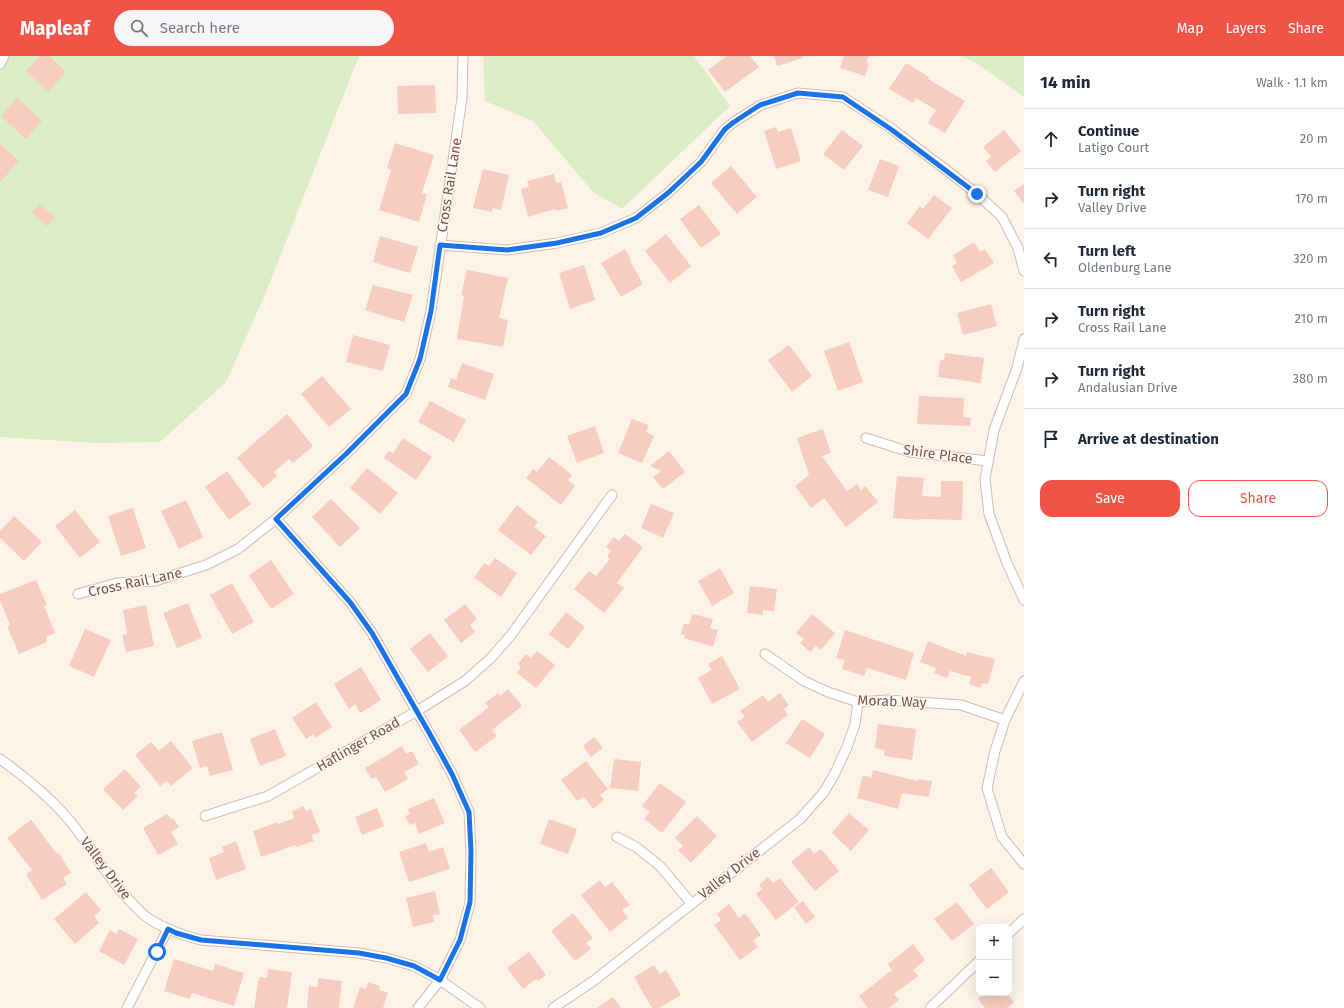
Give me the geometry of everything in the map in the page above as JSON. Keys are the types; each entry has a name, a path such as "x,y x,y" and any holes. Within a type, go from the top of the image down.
{"street":[{"path":"0,64 4,56"},
{"name":"Cross Rail Lane","path":"78,594 117,582 155,581 206,565 238,549 276,519 346,454 406,394 420,359 431,311 462,98 463,56"},
{"path":"440,245 507,250 557,243 601,233 636,218 668,193 701,162 725,129 734,122 760,105 798,93 843,97 892,130 977,194 1002,217 1018,248 1024,271"},
{"path":"1024,339 1017,368 994,430 984,479 989,514 1007,563 1024,600"},
{"name":"Shire Place","path":"866,438 910,452 988,461"},
{"name":"Haflinger Road","path":"205,816 268,796 417,711 465,681 492,658 511,635 612,495"},
{"path":"276,519 350,602 372,633 452,774 469,812 471,851 470,902 460,940 440,980 418,1008"},
{"name":"Morab Way","path":"765,654 804,681 828,692 858,702 887,700 961,705 1005,720"},
{"path":"1024,681 1005,720 995,751 987,788 1002,837 1024,864"},
{"name":"Valley Drive","path":"553,1008 592,982 800,819 813,806 824,792 846,747 855,724 858,702"},
{"name":"Valley Drive","path":"0,759 45,795 70,821 105,871 127,898 148,918 168,929 176,933 201,940 359,953 386,958 414,966 440,980 480,1008"},
{"path":"617,837 636,847 660,866 691,903"},
{"path":"1012,930 1024,919"},
{"path":"127,1008 168,929"},
{"path":"930,1008 976,964"}],"green space":[{"path":"0,56 359,56 266,292 226,382 160,442 97,443 0,437"},
{"path":"483,56 694,56 730,106 622,209 593,192 533,121 485,101"},
{"path":"962,56 1024,56 1024,97 978,64"}],"building":[{"path":"40,56 49,56 66,72 48,92 26,71"},
{"path":"727,56 750,56 759,67 725,92 708,70"},
{"path":"774,56 803,56 803,58 777,66"},
{"path":"844,56 869,56 866,63 869,64 865,76 840,68"},
{"path":"906,63 929,77 928,79 965,101 945,133 928,123 936,110 916,98 913,103 889,89"},
{"path":"435,85 436,113 398,114 397,86"},
{"path":"17,97 42,121 26,139 1,116"},
{"path":"776,127 778,132 791,128 801,161 776,169 764,131"},
{"path":"842,130 863,146 844,170 823,154"},
{"path":"1004,130 1021,151 995,172 986,161 991,157 983,147"},
{"path":"395,143 434,155 422,193 427,194 419,222 379,210 391,170 387,168"},
{"path":"0,144 19,161 0,182"},
{"path":"880,159 899,166 888,197 868,190"},
{"path":"731,166 757,197 737,214 711,183"},
{"path":"483,169 509,175 501,210 493,208 492,212 473,208"},
{"path":"554,174 556,183 561,182 568,208 556,211 555,209 528,217 521,189 529,187 527,181"},
{"path":"1024,184 1024,204 1014,191"},
{"path":"934,195 952,208 928,239 907,223 920,206 923,209"},
{"path":"40,204 55,217 47,226 32,213"},
{"path":"699,205 721,234 701,248 680,219"},
{"path":"666,234 691,266 670,283 645,251"},
{"path":"380,236 418,247 410,273 373,262"},
{"path":"974,242 980,252 985,249 994,263 961,282 952,266 957,263 953,255"},
{"path":"625,249 643,284 621,297 601,263"},
{"path":"584,265 595,300 570,309 559,273"},
{"path":"467,270 508,278 499,318 508,320 503,347 457,339 464,296 461,295"},
{"path":"373,285 413,295 404,322 365,310"},
{"path":"991,304 997,326 963,335 957,313"},
{"path":"353,335 390,345 383,371 346,362"},
{"path":"849,342 863,382 838,391 824,351"},
{"path":"789,345 812,376 792,392 768,360"},
{"path":"945,353 984,358 981,383 938,377 940,360 944,360"},
{"path":"462,363 494,374 485,400 448,387 451,378 456,380"},
{"path":"322,376 351,409 329,427 301,394"},
{"path":"919,396 964,398 963,417 971,418 970,426 917,424"},
{"path":"430,401 466,420 454,442 418,422"},
{"path":"287,414 313,446 293,463 289,459 274,472 277,476 263,488 237,458"},
{"path":"632,419 649,425 646,432 654,436 642,463 618,453"},
{"path":"595,426 604,453 577,463 567,436"},
{"path":"823,429 831,453 822,456 847,491 857,484 861,490 865,486 878,502 846,527 824,498 811,508 795,486 809,475 797,438"},
{"path":"403,438 432,457 416,480 384,458 389,451 393,453"},
{"path":"669,451 685,472 663,489 653,477 661,471 650,466"},
{"path":"549,457 572,475 568,480 575,486 561,505 526,478 533,469 537,472"},
{"path":"367,468 398,493 380,514 350,488"},
{"path":"227,471 251,504 229,520 205,487"},
{"path":"897,476 924,478 922,496 941,497 941,481 963,481 962,520 920,520 893,518"},
{"path":"331,499 360,528 340,547 312,517"},
{"path":"186,500 203,537 179,549 161,511"},
{"path":"651,504 674,513 663,538 641,528"},
{"path":"517,505 538,522 534,527 546,536 531,555 498,530"},
{"path":"133,508 146,548 121,556 108,516"},
{"path":"75,510 100,542 80,558 55,526"},
{"path":"14,516 42,542 24,561 0,538 0,531"},
{"path":"625,534 643,547 617,583 624,588 604,613 574,589 589,571 596,576 610,559 607,556 611,551 606,547 614,537 619,541"},
{"path":"495,558 517,573 501,597 474,578 484,563 489,566"},
{"path":"271,560 294,594 271,609 249,575"},
{"path":"720,568 734,593 712,606 698,581"},
{"path":"36,580 47,605 44,606 55,633 46,637 47,642 19,654 7,626 10,625 0,600 0,594"},
{"path":"232,583 254,622 232,634 210,595"},
{"path":"750,586 777,589 774,611 763,610 763,615 747,613"},
{"path":"188,603 202,638 177,648 163,613"},
{"path":"465,604 477,619 470,625 475,632 461,643 444,620"},
{"path":"146,605 154,646 126,652 122,635 127,634 123,610"},
{"path":"566,612 585,627 568,649 549,634"},
{"path":"692,614 713,619 710,628 718,630 713,647 684,638 685,635 681,634 684,623 689,625"},
{"path":"812,614 835,633 821,650 816,646 810,652 800,643 804,639 796,633"},
{"path":"85,629 111,640 94,677 69,666"},
{"path":"845,630 914,653 906,680 867,668 864,676 842,669 845,660 836,658"},
{"path":"430,633 448,656 428,672 410,649"},
{"path":"928,641 966,656 967,652 995,659 988,684 982,683 980,688 969,684 971,677 950,671 947,678 934,673 936,668 920,662"},
{"path":"537,651 555,665 536,688 517,673 521,667 518,664 526,654 531,658"},
{"path":"722,656 740,689 712,704 698,678 712,670 708,664"},
{"path":"361,667 381,700 360,713 355,704 349,709 334,684"},
{"path":"508,689 522,706 492,730 497,736 475,752 459,730 489,707 485,703 498,693 500,696"},
{"path":"780,693 789,705 784,709 788,715 752,742 737,722 745,717 740,711 763,695 768,702"},
{"path":"316,702 332,727 315,738 313,734 306,739 292,718"},
{"path":"802,719 825,734 810,758 786,743"},
{"path":"878,724 916,729 912,760 884,756 885,750 875,748"},
{"path":"275,729 286,756 260,766 250,739"},
{"path":"222,732 233,770 210,776 207,766 200,768 192,741"},
{"path":"594,737 603,748 591,757 583,746"},
{"path":"171,741 193,768 171,786 167,781 160,786 135,755 151,742 159,751"},
{"path":"402,746 406,754 412,751 419,764 404,772 408,779 385,792 376,777 371,779 365,768"},
{"path":"614,759 641,762 638,791 610,788"},
{"path":"586,761 608,789 600,795 604,800 593,809 584,797 577,801 561,780"},
{"path":"125,769 141,787 134,793 138,796 123,810 103,789"},
{"path":"873,770 918,781 918,779 932,781 929,797 902,793 898,809 857,798 863,775 871,778"},
{"path":"660,783 686,802 662,833 644,819 650,812 642,806"},
{"path":"434,798 445,823 419,834 415,823 410,825 405,816 410,814 408,809"},
{"path":"304,806 306,811 311,809 320,832 311,835 314,841 296,847 295,845 261,857 253,831 294,818 292,811"},
{"path":"377,808 384,826 362,835 355,817"},
{"path":"849,813 869,830 851,851 832,833"},
{"path":"167,814 171,819 173,818 179,827 171,832 178,844 158,855 143,828"},
{"path":"697,816 717,836 691,863 678,850 683,846 675,838"},
{"path":"549,819 577,829 568,854 540,844"},
{"path":"31,820 57,854 59,853 71,873 63,878 67,884 42,900 26,874 32,870 7,838"},
{"path":"236,841 246,869 216,880 209,858 224,852 222,847"},
{"path":"426,843 429,852 443,847 450,869 409,882 399,852"},
{"path":"809,847 814,854 821,849 839,871 815,891 791,862"},
{"path":"991,868 1009,892 987,909 969,885"},
{"path":"768,877 773,883 780,878 799,902 776,920 756,894 762,889 759,885"},
{"path":"600,880 605,887 612,882 630,905 622,910 628,918 610,932 581,895"},
{"path":"435,891 440,914 433,915 434,922 413,927 406,898"},
{"path":"86,892 101,910 94,916 99,923 75,944 54,919"},
{"path":"803,901 815,917 806,924 794,907"},
{"path":"957,902 974,924 952,941 934,919"},
{"path":"729,904 739,918 745,913 761,935 753,940 758,947 740,960 714,925 721,920 717,914"},
{"path":"573,913 593,938 586,943 591,949 575,961 551,931"},
{"path":"119,929 138,939 124,965 99,951 110,930 116,934"},
{"path":"913,944 925,960 913,970 918,976 894,994 899,1000 889,1008 868,1008 859,996 892,970 888,964"},
{"path":"529,952 546,975 538,981 536,979 523,989 507,968"},
{"path":"174,959 213,971 215,964 244,973 234,1006 192,993 190,999 164,991"},
{"path":"654,965 660,974 666,970 681,995 659,1008 652,1008 634,977"},
{"path":"268,969 292,972 287,1008 254,1008 259,977 267,978"},
{"path":"318,978 342,981 339,1008 307,1008 309,986 318,987"},
{"path":"368,982 380,986 379,990 388,993 383,1008 353,1008 360,987 366,989"},
{"path":"982,996 1009,996 1014,1002 1007,1008 985,1008 978,999"},
{"path":"613,997 621,1008 597,1008"}],"route":[{"path":"157,952 168,929 176,933 201,940 359,953 386,958 414,966 440,980 460,940 470,902 471,851 469,812 452,774 372,633 350,602 276,519 346,454 406,394 420,359 431,311 440,245 507,250 557,243 601,233 636,218 668,193 701,162 725,129 734,122 760,105 798,93 843,97 945,168 977,194"}]}
